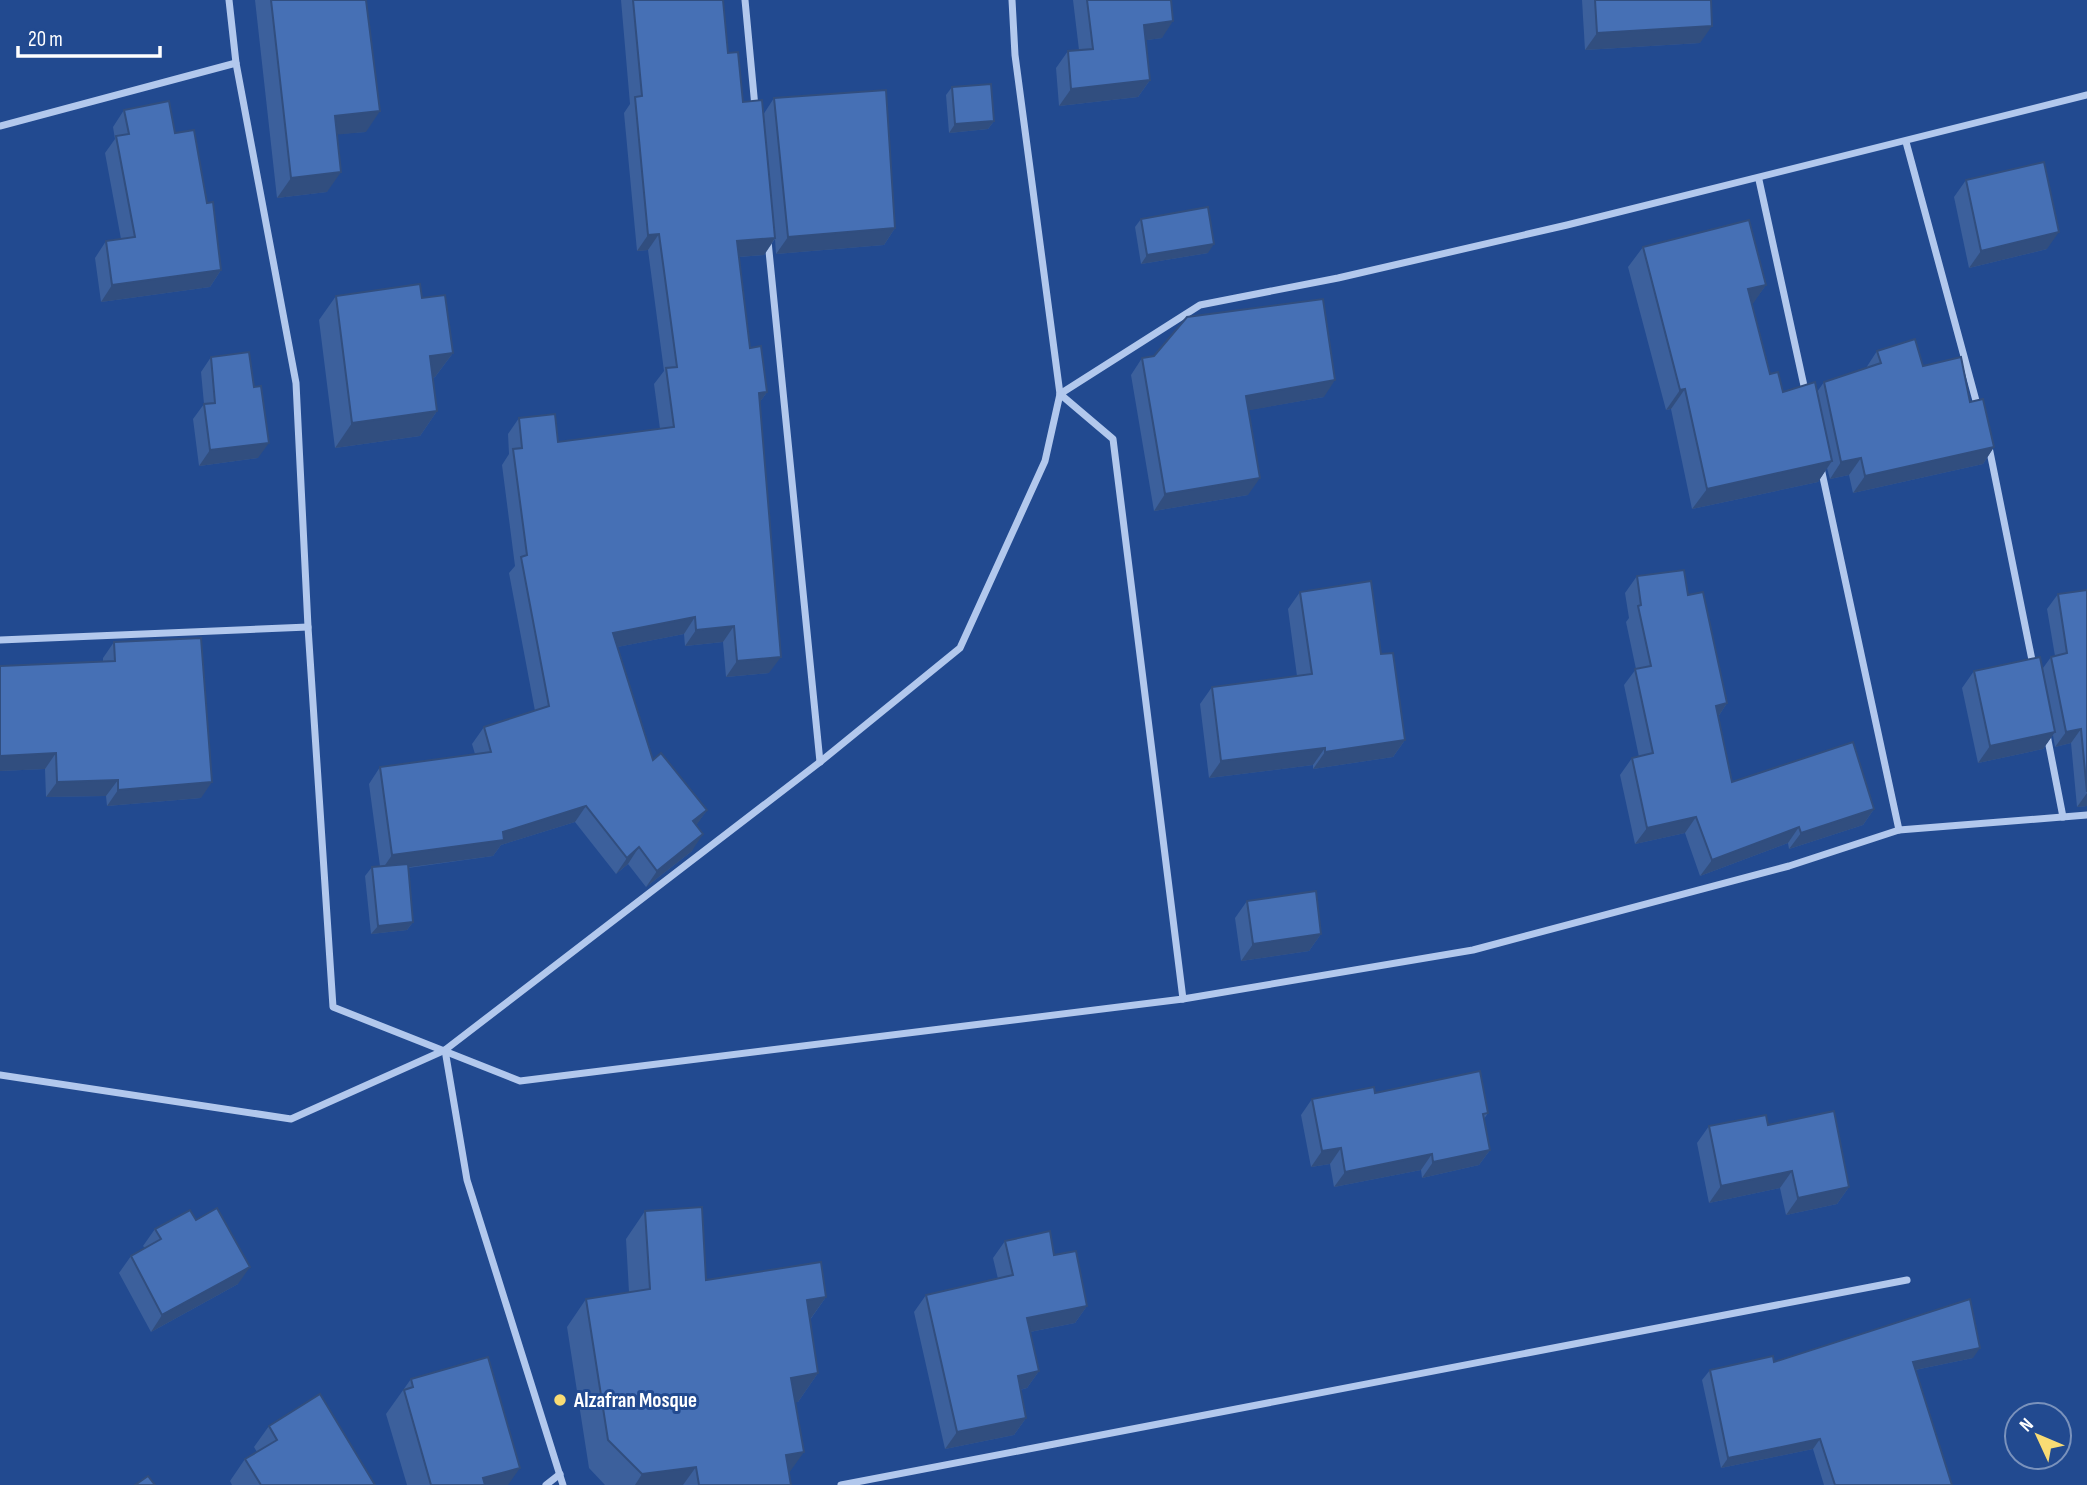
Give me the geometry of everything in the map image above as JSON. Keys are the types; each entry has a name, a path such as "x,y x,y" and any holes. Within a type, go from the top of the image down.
{"street":[{"path":"229,0 236,63 296,383 332,1007 520,1081 1183,999 1473,950 1789,866 1899,830 2087,815"},
{"path":"745,0 757,121"},
{"path":"0,1075 290,1119 445,1050 820,762 960,648 1045,461 1060,394 1016,55 1012,0"},
{"path":"0,126 236,63"},
{"path":"1060,394 1200,304 1351,275 1759,180 2087,95"},
{"path":"1906,142 1980,416"},
{"path":"1759,180 1809,410"},
{"path":"767,229 820,762"},
{"path":"1060,394 1113,439 1183,999"},
{"path":"1987,442 2034,669"},
{"path":"1821,464 1899,830"},
{"path":"0,640 308,627"},
{"path":"2045,723 2063,817"},
{"path":"445,1050 467,1180 563,1485"},
{"path":"841,1485 1907,1280"},
{"path":"546,1485 560,1474"}],"building":[{"path":"271,0 366,0 380,111 335,116 341,172 291,178"},
{"path":"633,0 723,0 728,53 738,52 743,102 762,100 775,238 737,241 750,348 761,346 767,392 759,393 781,657 737,661 734,626 696,630 695,617 613,633 653,760 661,753 707,810 693,821 703,834 657,871 639,847 627,858 586,806 503,832 504,840 392,855 380,767 491,752 484,727 549,706 521,557 527,555 513,449 522,448 519,418 555,414 558,442 674,427 666,368 677,367 659,234 648,235 635,97 642,96"},
{"path":"1087,0 1171,0 1173,21 1144,25 1150,80 1071,89 1068,51 1093,49"},
{"path":"1595,0 1711,0 1712,26 1597,33"},
{"path":"991,84 994,121 955,124 952,87"},
{"path":"886,90 895,228 788,237 774,98"},
{"path":"169,101 175,133 194,130 207,203 213,202 221,270 112,285 106,241 135,237 116,136 129,134 124,110"},
{"path":"2044,162 2059,232 1981,251 1966,180"},
{"path":"1208,207 1214,244 1147,255 1141,219"},
{"path":"1749,220 1766,285 1748,289 1770,374 1778,372 1783,392 1815,382 1832,461 1707,489 1685,389 1680,390 1643,247"},
{"path":"420,284 422,298 445,295 453,353 430,356 437,411 352,423 336,296"},
{"path":"1323,299 1335,380 1246,396 1260,478 1165,494 1142,358 1154,356 1187,317"},
{"path":"1915,339 1923,366 1961,357 1970,402 1983,399 1994,447 1865,476 1861,458 1841,462 1824,382 1881,363 1877,351"},
{"path":"249,352 254,387 261,386 269,443 210,450 204,404 215,403 211,357"},
{"path":"1684,570 1688,595 1703,592 1727,703 1716,706 1732,782 1853,742 1874,809 1801,833 1799,827 1712,860 1696,817 1647,828 1632,758 1653,753 1635,669 1651,666 1638,606 1641,605 1637,576"},
{"path":"1371,581 1381,654 1393,653 1405,740 1325,752 1325,748 1221,761 1212,687 1312,674 1300,592"},
{"path":"2087,590 2087,792 2081,729 2066,732 2051,657 2067,653 2058,594"},
{"path":"201,638 212,782 118,790 118,780 57,782 56,753 0,756 0,666 115,661 114,642"},
{"path":"2040,657 2055,732 1990,746 1974,671"},
{"path":"408,864 413,922 378,926 372,867"},
{"path":"1316,891 1321,934 1253,944 1247,901"},
{"path":"1480,1071 1488,1113 1483,1114 1490,1150 1433,1162 1432,1154 1345,1172 1341,1148 1322,1151 1312,1099 1374,1087 1375,1093"},
{"path":"1834,1111 1849,1187 1798,1198 1792,1171 1721,1186 1709,1126 1766,1115 1768,1125"},
{"path":"702,1207 706,1280 821,1262 826,1297 807,1300 818,1373 791,1378 804,1452 786,1455 791,1485 699,1485 696,1467 642,1474 608,1440 586,1299 650,1289 645,1211"},
{"path":"217,1208 250,1267 162,1315 131,1256 161,1239 155,1229 190,1210 196,1220"},
{"path":"1050,1231 1054,1255 1076,1251 1087,1306 1027,1318 1039,1371 1018,1376 1026,1418 957,1432 926,1295 1013,1275 1005,1241"},
{"path":"1970,1299 1980,1348 1913,1362 1952,1485 1835,1485 1820,1439 1728,1458 1710,1370 1773,1356 1774,1362"},
{"path":"488,1357 520,1468 483,1478 485,1485 431,1485 404,1390 413,1387 411,1379"},
{"path":"320,1394 375,1485 261,1485 245,1459 277,1440 269,1426"},
{"path":"148,1476 155,1485 135,1485"}],"place":[{"name":"Alzafran Mosque","path":"560,1400"}]}
